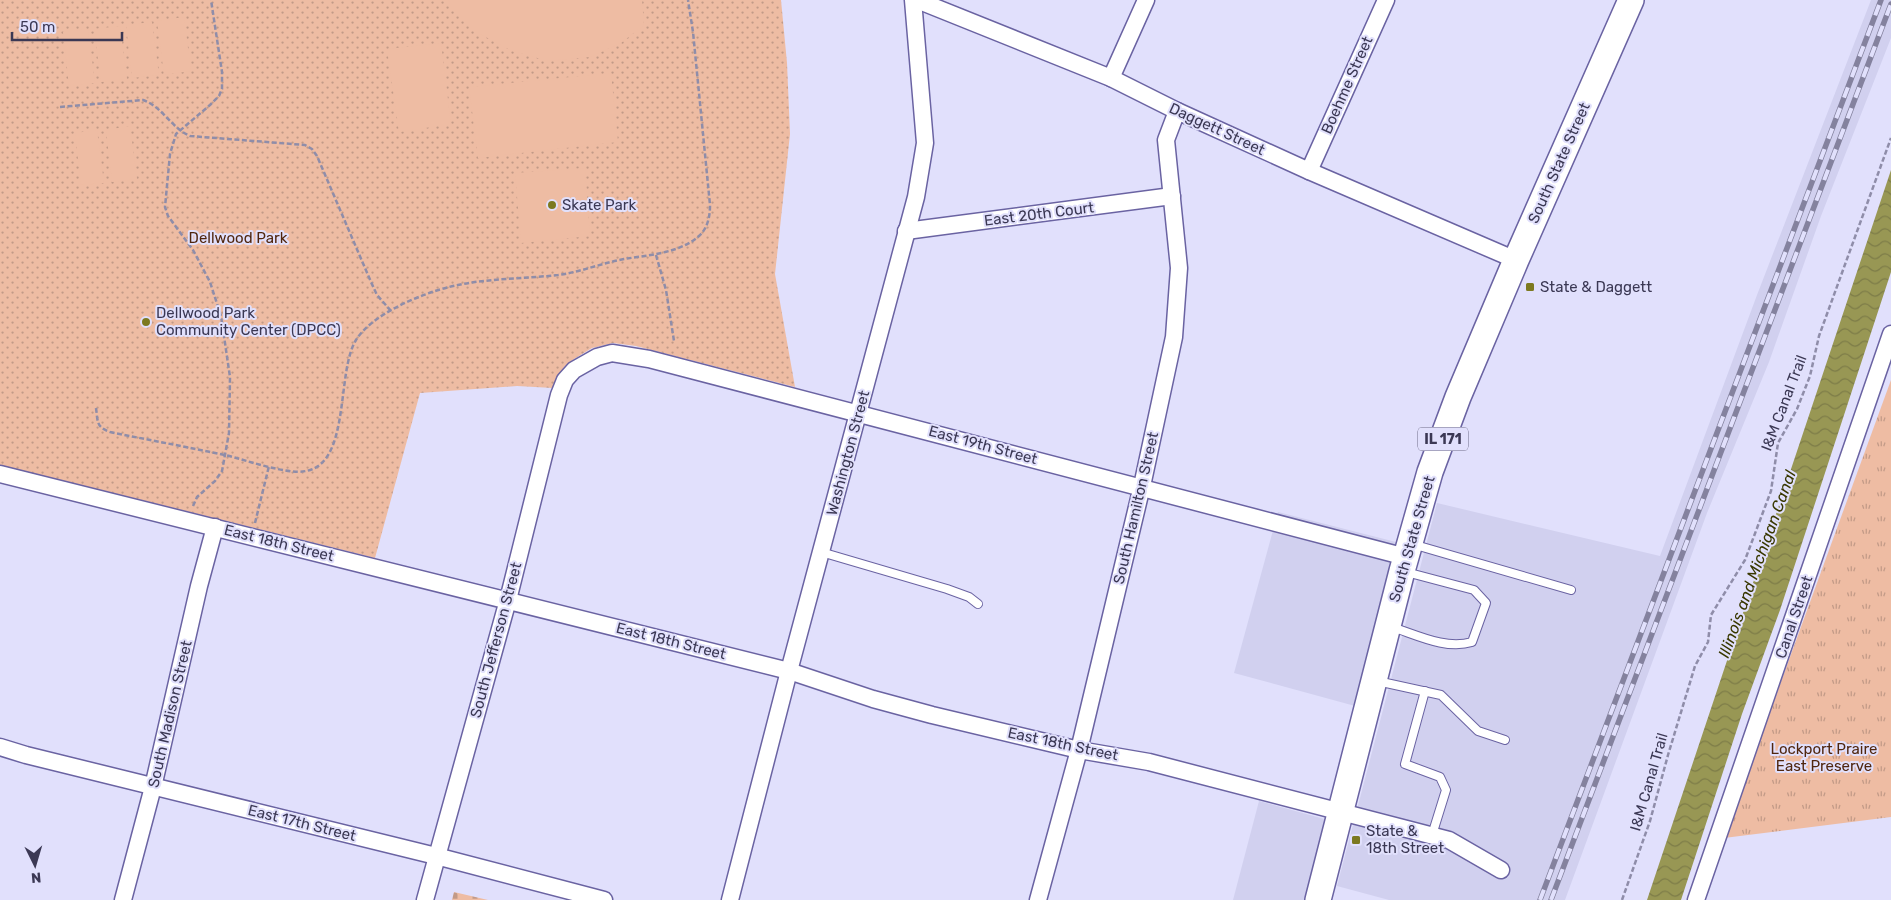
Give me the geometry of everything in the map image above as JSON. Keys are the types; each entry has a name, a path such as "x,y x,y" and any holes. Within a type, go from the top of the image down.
{"main road":[{"name":"South State Street","path":"1318,900 1406,557 1430,472 1458,397 1516,260 1631,0"}],"street":[{"name":"Washington Street","path":"730,900 789,671 916,197 925,143 913,0"},
{"name":"Daggett Street","path":"917,0 1111,78 1177,111 1309,171 1516,260"},
{"path":"1111,78 1146,0"},
{"name":"Boehme Street","path":"1309,171 1386,0"},
{"name":"South Hamilton Street","path":"1038,900 1079,750 1142,486 1174,337 1179,268 1166,140 1177,111"},
{"name":"East 20th Court","path":"906,231 1172,196"},
{"name":"Canal Street","path":"1696,900 1891,334"},
{"name":"East 19th Street","path":"565,380 579,366 596,357 612,353 650,359 1142,486 1406,557"},
{"name":"South Jefferson Street","path":"425,900 508,600 559,395 565,380"},
{"name":"East 18th Street","path":"0,474 789,671 873,699 1079,750 1149,762 1449,840 1501,870"},
{"name":"South Madison Street","path":"123,900 153,786 215,527"},
{"name":"East 17th Street","path":"0,746 26,755 436,856 604,900"}],"lane":[{"path":"821,552 947,589 969,597 978,604"},
{"path":"1406,557 1571,590"},
{"path":"1388,626 1446,644 1461,646 1472,642 1486,603 1474,590 1406,557"},
{"path":"1375,680 1441,695 1478,731 1505,740"},
{"path":"1425,691 1405,764 1440,777 1446,790 1432,836"}],"path":[{"path":"190,521 197,497 222,472 226,455 230,412 230,377 221,316 216,297 202,264 166,212 172,142 176,134 214,100 222,90 222,72 211,0"},
{"path":"96,408 98,425 110,432 226,455 296,472 304,472 320,466 334,444 349,353 364,330 391,310 441,289 466,282 577,272 656,254 693,241 701,234 710,216 709,184 688,0"},
{"path":"60,108 143,100 153,104 179,131 190,136 305,145 312,149 317,156 377,295 391,310"},
{"name":"I&M Canal Trail","path":"1622,900 1640,850 1695,666 1708,642 1712,616 1745,560 1771,491 1778,443 1797,409 1810,376 1819,336 1891,138"},
{"path":"656,254 666,290 674,341"},
{"path":"252,536 269,466"}],"shaded area":[{"path":"1871,0 1891,0 1891,38 1821,216 1769,362 1707,513 1565,900 1389,900 1337,886 1437,503 1660,556 1757,295"},
{"path":"1278,512 1400,543 1355,706 1234,673"},
{"path":"1259,801 1328,820 1307,900 1233,900"}],"green space":[{"name":"Dellwood Park","path":"0,0 781,0 787,63 790,134 775,274 795,387 636,346 613,343 592,348 574,359 564,367 553,388 517,386 420,393 375,558 0,465"},
{"path":"448,0 642,0 644,25 621,43 590,57 548,61 512,51 480,34"},
{"path":"184,17 191,71 164,75 157,21"},
{"path":"152,22 159,75 132,78 126,25"},
{"path":"120,26 127,79 101,82 94,29"},
{"path":"88,29 95,83 69,86 63,32"},
{"path":"441,43 451,124 399,132 387,49"},
{"path":"611,73 618,142 478,158 469,87"},
{"path":"130,126 137,179 112,182 106,130"},
{"path":"97,130 104,183 81,185 75,133"},
{"name":"Skate Park","path":"585,168 590,236 521,243 515,173"},
{"name":"Lockport Praire East Preserve","path":"1891,380 1891,817 1724,838"},
{"path":"454,892 488,900 452,900"}],"water":[{"name":"Illinois and Michigan Canal","path":"1891,170 1891,272 1780,610 1742,714 1681,900 1647,900"}],"railway":[{"path":"1540,900 1881,0"},
{"path":"1551,900 1891,4"}],"place":[{"name":"Skate Park","path":"552,205"},
{"name":"State & Daggett","path":"1530,287"},
{"name":"Dellwood Park Community Center (DPCC)","path":"146,322"},
{"name":"State & 18th Street","path":"1356,840"}]}
